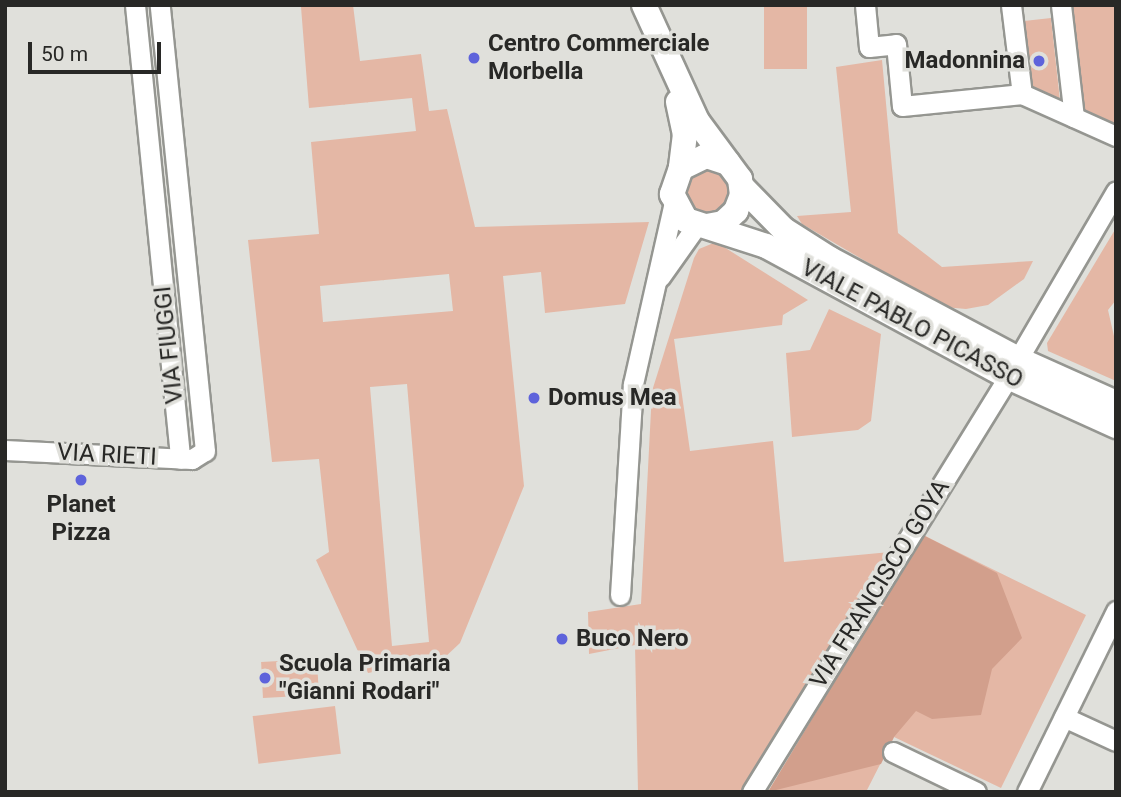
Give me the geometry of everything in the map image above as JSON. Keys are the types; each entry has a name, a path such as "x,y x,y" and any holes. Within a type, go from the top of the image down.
{"street":[{"name":"VIA FIUGGI","path":"135,5 180,459"},
{"name":"VIA FIUGGI","path":"160,5 205,451"},
{"name":"VIALE PABLO PICASSO","path":"644,5 669,67 704,132 728,163 742,187 783,229 1013,368 1116,426"},
{"path":"865,5 869,47 896,44 902,106 1022,94 1116,136"},
{"path":"1012,5 1022,94"},
{"path":"1061,5 1074,117"},
{"path":"139,51 164,48"},
{"name":"VIALE PABLO PICASSO","path":"669,67 685,134 681,168 672,186 679,213 702,226 766,246 1013,368 1116,402"},
{"path":"681,168 706,156 728,163"},
{"path":"658,281 702,226 723,223 736,211 742,187"},
{"path":"154,191 178,188"},
{"name":"VIA FRANCISCO GOYA","path":"752,792 1013,368 1116,191"},
{"path":"620,595 633,384 674,202"},
{"path":"158,231 182,228"},
{"name":"VIA RIETI","path":"5,450 180,459 192,459 205,451"},
{"path":"1027,792 1116,611"},
{"path":"1064,717 1116,741"},
{"path":"893,752 976,792"}],"shaded area":[{"path":"353,5 360,61 421,54 429,111 447,109 475,227 649,222 625,304 545,313 541,272 503,276 524,486 460,643 443,659 368,673 316,560 329,552 319,459 272,462 248,240 319,234 311,142 416,131 412,98 309,108 301,7","holes":["449,274 453,311 323,322 320,286","407,384 429,642 392,646 370,387"]},
{"path":"764,5 807,5 807,69 764,69"},
{"path":"1072,5 1116,5 1116,124 1083,109"},
{"path":"1051,18 1060,101 1032,88 1024,21"},
{"path":"882,60 898,233 942,267 1033,261 1024,279 988,305 966,309 944,307 802,224 797,216 851,212 836,67"},
{"path":"706,169 722,175 728,191 722,207 706,213 690,207 684,191 690,175"},
{"path":"1116,228 1116,300 1108,310 1116,345 1116,381 1048,351 1047,343"},
{"path":"716,242 808,300 783,315 782,325 674,339 690,451 773,441 784,562 890,552 740,792 638,792 635,645 589,654 588,612 641,604 652,391 694,258 699,249"},
{"path":"829,309 881,334 871,421 858,430 792,437 786,353 810,350"},
{"path":"923,535 1086,615 1001,788 894,737 866,792 768,792"},
{"path":"923,535 997,573 1022,638 992,669 981,715 932,719 916,711 894,737 881,764 768,792"},
{"path":"317,659 319,695 263,698 261,662"},
{"path":"335,706 341,754 258,764 253,716"}],"place":[{"name":"Centro Commerciale Morbella","path":"474,58"},
{"name":"Madonnina","path":"1039,61"},
{"name":"Domus Mea","path":"534,398"},
{"name":"Planet Pizza","path":"81,480"},
{"name":"Buco Nero","path":"562,639"},
{"name":"Scuola Primaria \"Gianni Rodari\"","path":"265,678"}]}
